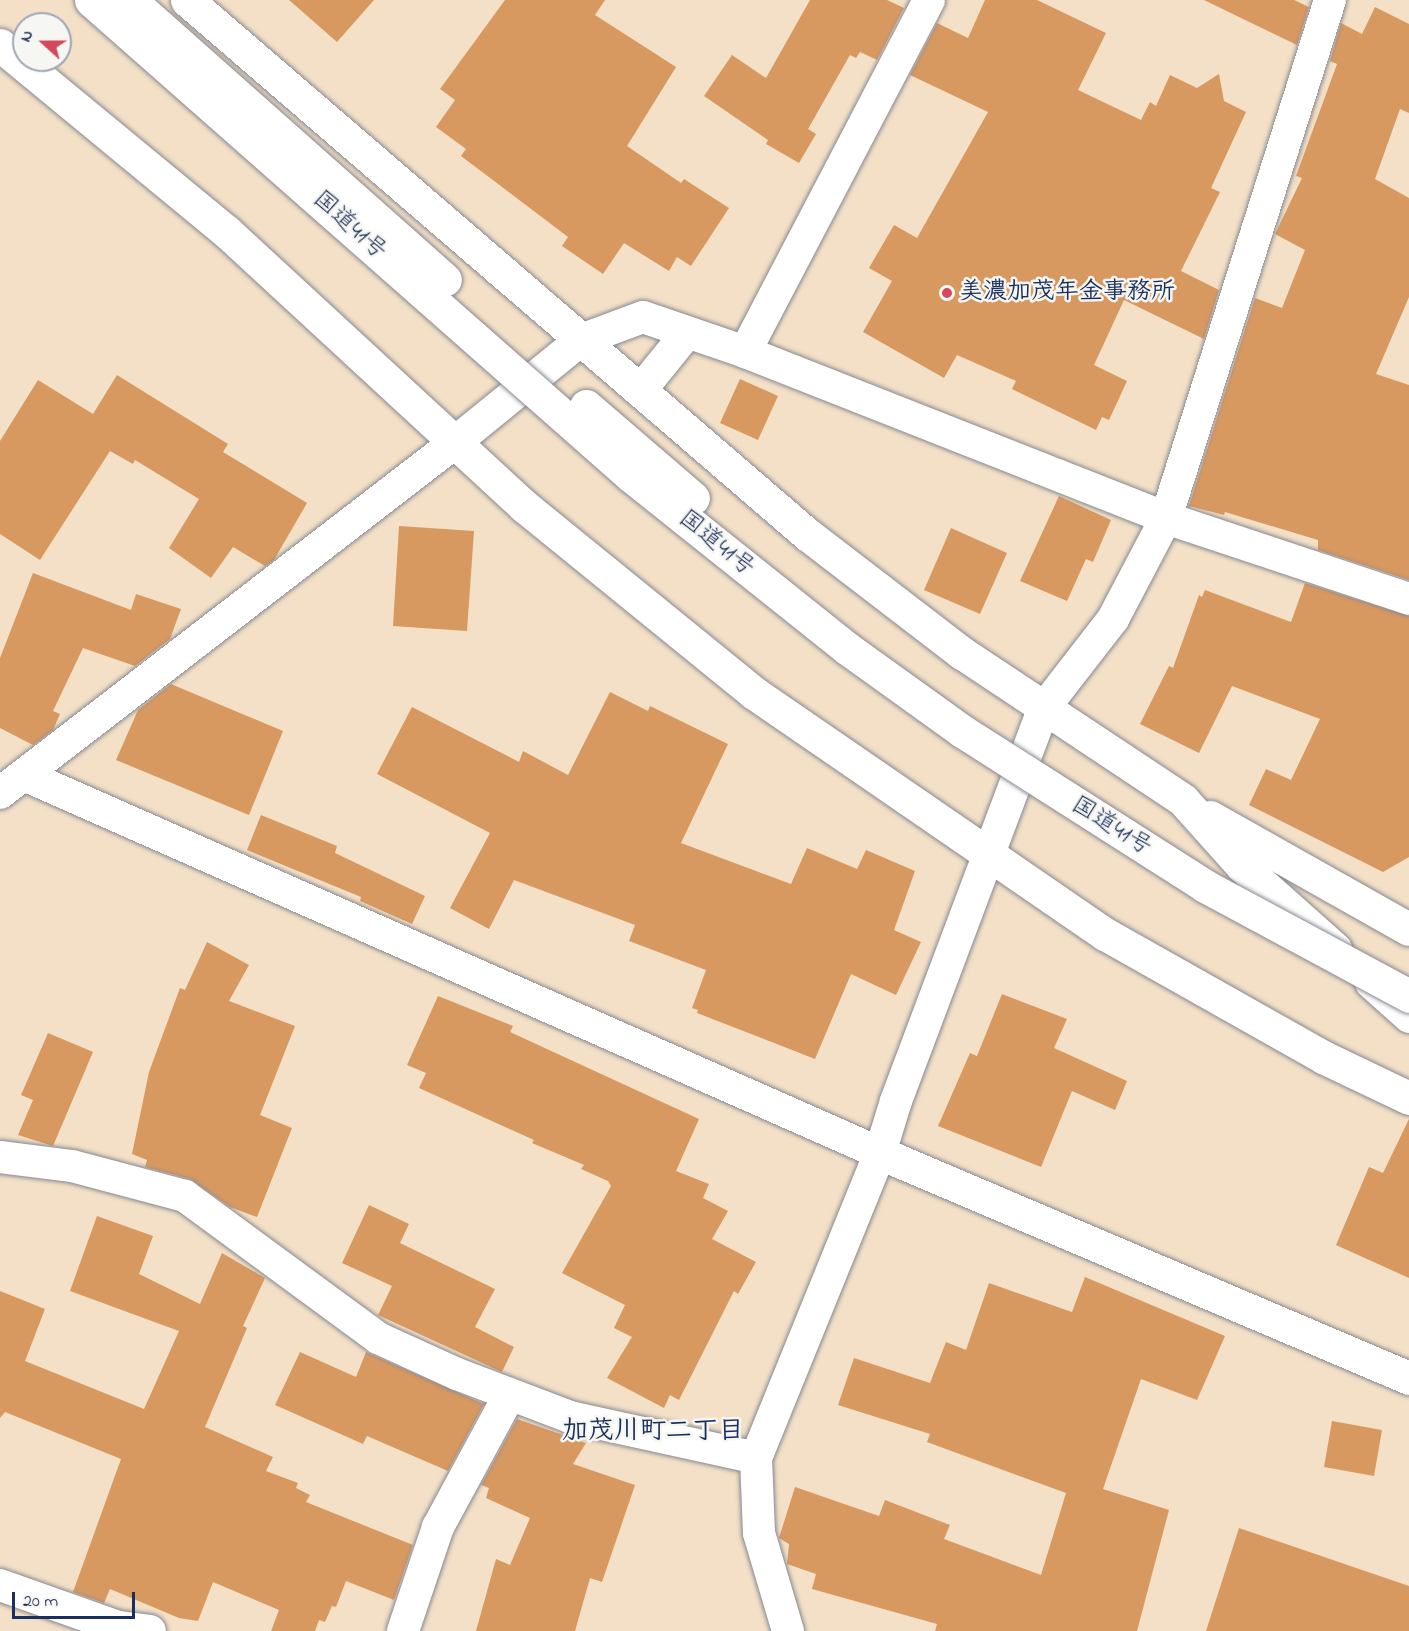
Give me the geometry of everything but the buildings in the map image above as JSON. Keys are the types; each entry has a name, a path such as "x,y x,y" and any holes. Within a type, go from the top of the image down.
{"main road":[{"name":"国道41号","path":"91,0 630,475 848,650 962,731 1205,886 1409,996"},
{"name":"国道41号","path":"130,0 594,413 770,563 921,675 1171,842 1409,973"},
{"path":"187,0 808,535 962,653 1183,800 1409,929"},
{"path":"0,45 227,232 453,444 754,693 987,856 1105,934 1323,1057 1409,1098"},
{"path":"1183,800 1242,866 1409,1016"},
{"path":"1366,906 1409,903"},
{"path":"880,1153 1409,1378"}],"street":[{"path":"745,352 929,0"},
{"path":"788,1631 759,1533 756,1458 880,1153 987,856 1044,708 1113,619 1167,518 1330,0"},
{"path":"880,1153 12,784 453,444 581,340 643,317 745,352 1167,518 1409,599"},
{"path":"640,391 687,333"},
{"path":"0,1157 72,1166 184,1196 378,1338 570,1417 756,1458"},
{"path":"403,1631 438,1527 510,1394"},
{"path":"0,1585 118,1627 150,1631"}],"place":[{"name":"美濃加茂年金事務所","path":"947,293"}],"district":[{"name":"加茂川町二丁目","path":"653,1433"}]}
